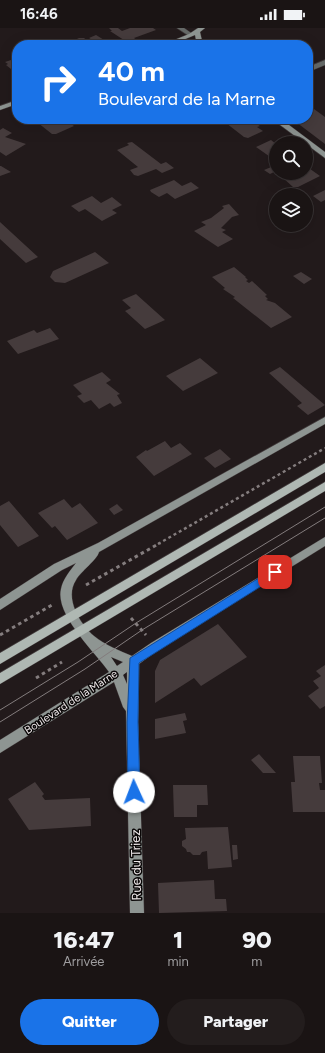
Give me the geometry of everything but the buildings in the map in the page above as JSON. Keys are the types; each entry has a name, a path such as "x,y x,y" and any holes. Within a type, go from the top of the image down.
{"main road":[{"path":"0,659 325,467"},
{"path":"0,680 325,486"}],"street":[{"path":"180,28 191,35"},
{"path":"179,40 200,30"},
{"path":"313,68 325,62"},
{"path":"0,108 12,104"},
{"path":"283,124 325,156"},
{"path":"0,604 58,567 102,546 325,420"},
{"name":"Boulevard de la Marne","path":"0,747 116,674 155,646 325,541"},
{"path":"102,546 77,568 68,583 65,597 72,617 82,630 102,646 133,661"},
{"name":"Rue du Triez","path":"82,630 116,674 125,694 132,722"},
{"name":"Rue du Triez","path":"133,661 132,722 137,913"}],"path":[{"path":"0,635 325,448"},
{"path":"95,573 111,594"},
{"path":"122,606 155,646"},
{"path":"36,678 62,662"}],"tram line":[{"path":"0,710 78,662 136,623 325,507"},
{"path":"0,722 85,669 142,630 325,518"}],"route":[{"path":"134,792 132,722 133,661 275,572"}]}
